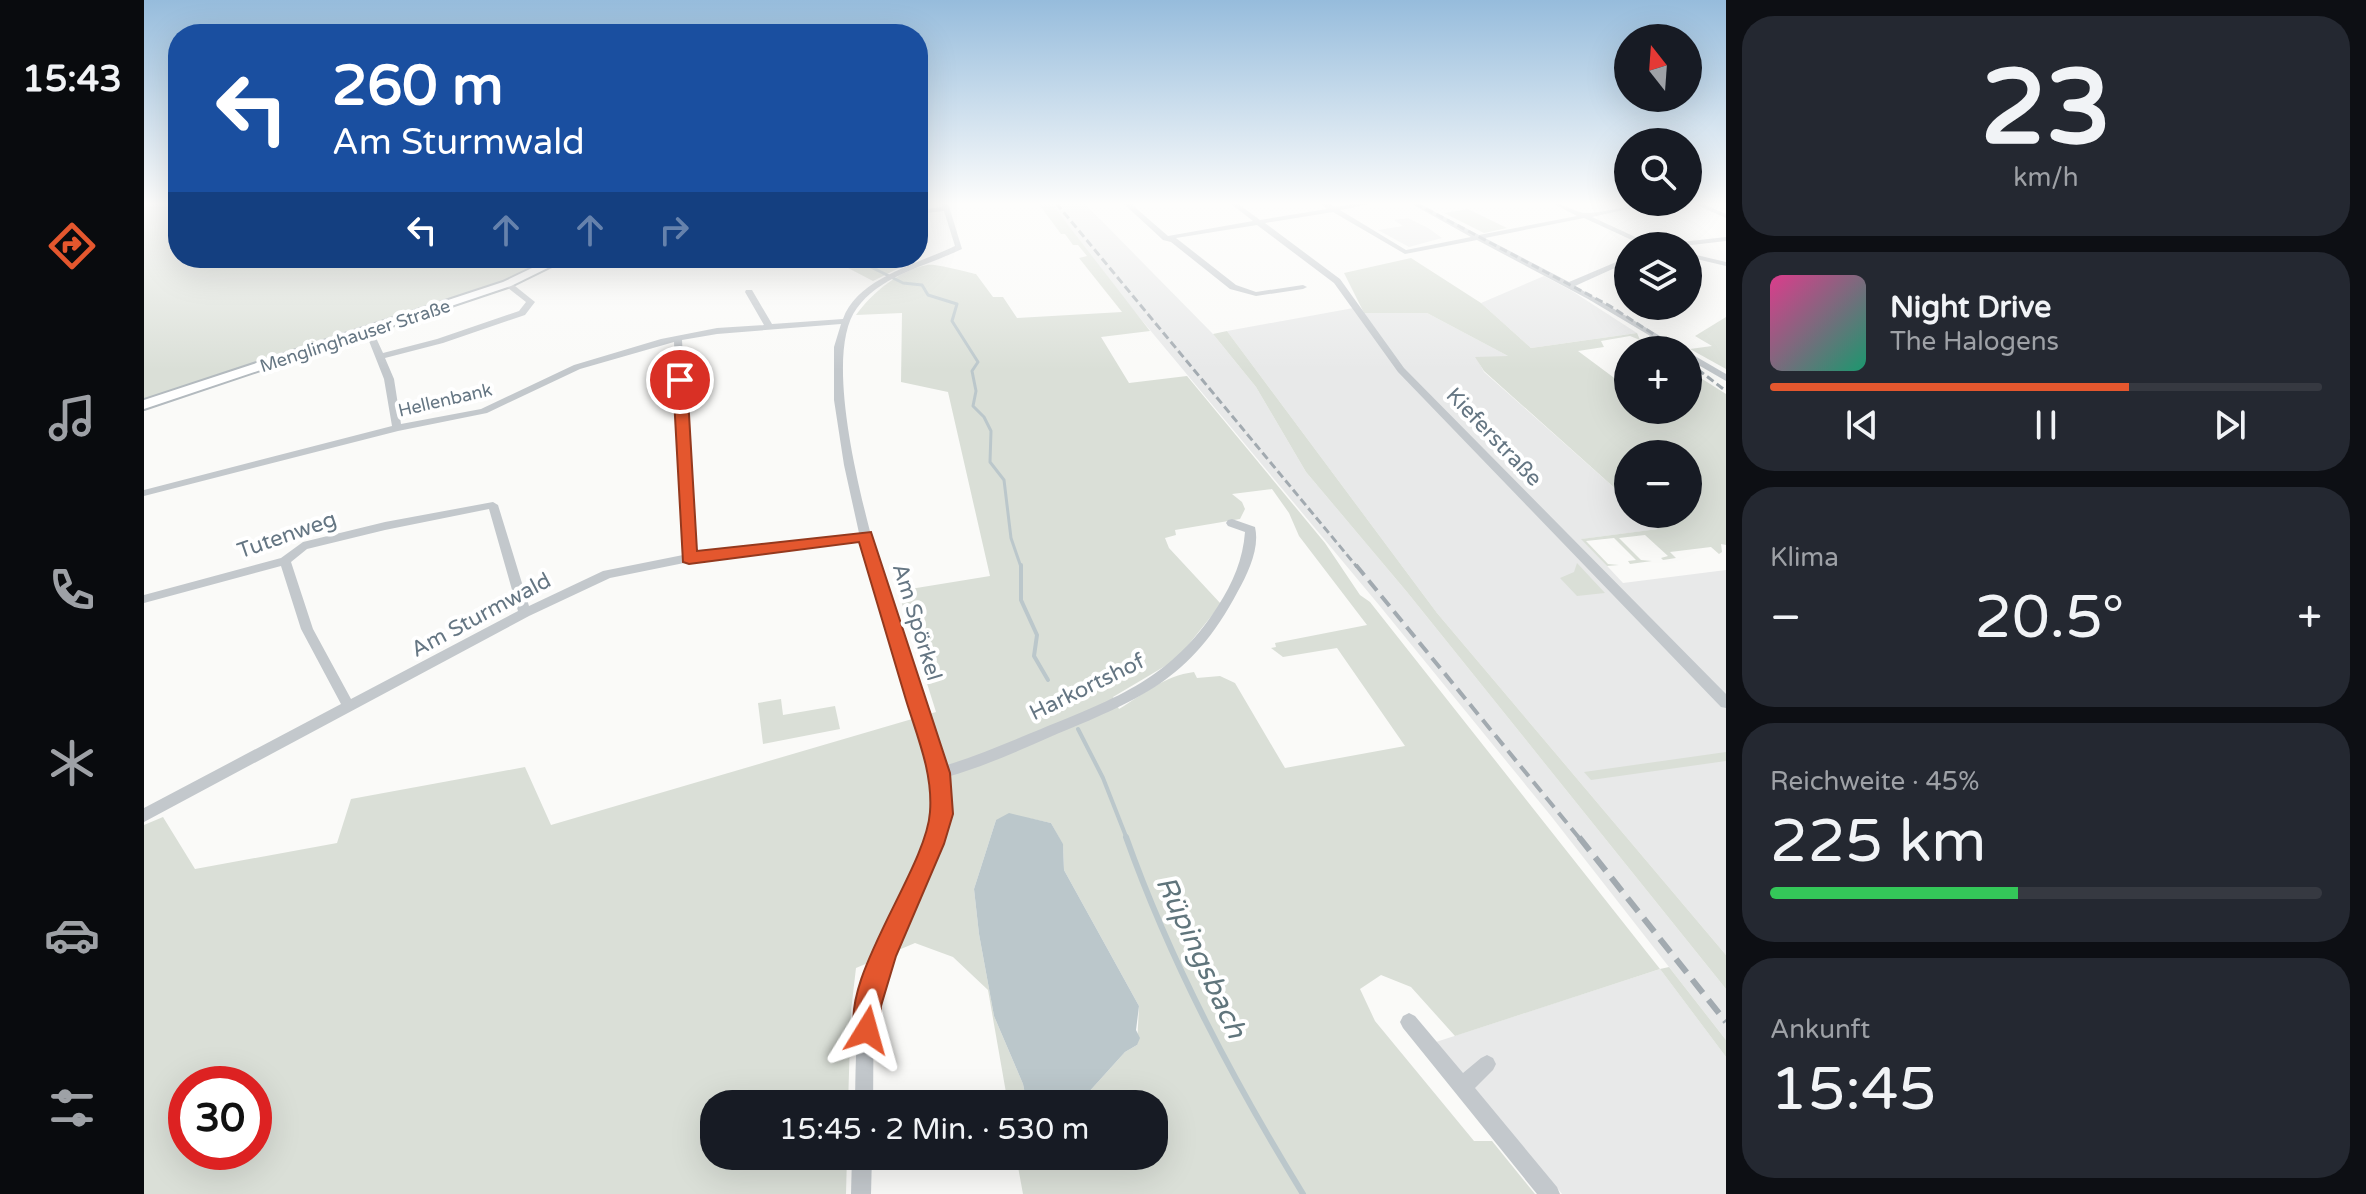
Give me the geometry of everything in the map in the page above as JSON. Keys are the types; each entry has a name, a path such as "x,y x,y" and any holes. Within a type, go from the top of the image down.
{"street":[{"path":"1197,259 1233,287 1256,294 1303,287"},
{"name":"Kieferstraße","path":"1308,259 1337,281 1401,370 1726,703"},
{"path":"1520,259 1656,336"},
{"path":"1704,259 1726,264"},
{"path":"1570,285 1614,265"},
{"name":"Menglinghauser Straße","path":"144,405 507,284 541,268"},
{"path":"843,321 865,294 886,278 908,268"},
{"path":"382,356 440,341 522,313 531,302 507,284"},
{"path":"749,292 769,326"},
{"name":"Hellenbank","path":"144,493 397,428 484,411 577,367 678,338 769,326 843,321"},
{"name":"Am Spörkel","path":"843,321 838,371 841,428 865,536 939,773 941,814 932,844 884,955 868,1006 865,1090"},
{"path":"369,331 382,356 397,428"},
{"path":"678,338 689,558"},
{"path":"1702,363 1726,378"},
{"name":"Tutenweg","path":"144,599 285,561 303,546 493,505 525,613"},
{"name":"Harkortshof","path":"939,773 972,764 1113,704 1179,663 1221,611 1246,557 1251,530 1232,523"},
{"name":"Am Sturmwald","path":"144,815 525,613 612,572 689,558 865,536"},
{"path":"285,561 307,629 349,707"},
{"path":"1409,1022 1550,1194"},
{"path":"1463,1086 1487,1064"},
{"path":"861,1194 862,1170"}],"shaded area":[{"path":"144,259 168,259 168,268 535,268 504,283 144,401"},
{"path":"1080,259 1094,259 1150,331 1101,337 1129,383 1187,376 1325,543 1360,595 1370,602 1660,969 1455,1036 1411,987 1381,975 1360,989 1375,1021 1474,1141 1492,1141 1535,1194 1023,1194 1019,1170 1168,1170 1168,1090 1091,1090 1125,1052 1137,1045 1139,1006 1064,870 1063,845 1051,823 1028,818 996,820 974,889 994,1016 1024,1090 1006,1090 988,990 953,957 915,943 856,968 848,1090 700,1090 700,1170 847,1170 846,1194 144,1194 144,825 163,817 195,869 337,843 351,799 525,767 551,825 936,712 898,591 990,576 948,392 901,382 902,313 856,315 870,298 896,277 931,265 976,274 993,297 1003,297 1017,318 1122,312","holes":["1272,489 1289,513 1299,536 1367,625 1275,643 1276,647 1271,648 1283,657 1337,648 1405,746 1285,768 1235,683 1220,676 1197,678 1194,672 1164,682 1119,709 1113,697 1177,659 1221,604 1169,548 1165,538 1176,535 1175,530 1240,519 1245,509 1232,494"]},
{"path":"1091,259 1139,259 1213,334 1256,387 1306,472 1407,592 1726,989 1726,1040 1551,816"},
{"path":"1412,259 1481,303 1531,348 1614,336 1601,341 1604,347 1578,351 1614,378 1614,424 1702,424 1702,379 1726,394 1726,545 1721,544 1722,552 1719,554 1711,547 1670,552 1676,558 1663,560 1661,558 1668,556 1645,535 1619,538 1641,560 1652,561 1630,564 1628,561 1636,560 1614,538 1586,541 1608,564 1619,565 1607,566 1581,539 1657,528 1702,528 1702,440 1614,440 1614,487 1484,371 1475,357 1508,356 1427,313 1364,313 1344,273"},
{"path":"848,268 899,268 873,281"},
{"path":"1544,276 1637,333 1531,348 1481,303"},
{"path":"1359,307 1364,313 1427,313 1510,357 1476,357 1484,372 1614,488 1614,528 1659,529 1582,539 1623,583 1726,570 1726,955 1437,613 1227,331"},
{"path":"1726,317 1726,369 1702,356 1702,347 1712,346 1702,340 1702,336 1695,336"},
{"path":"1227,331 1437,613 1726,955 1726,989 1407,592 1306,472 1256,387 1213,334"},
{"path":"1577,563 1605,593 1577,596 1560,578 1574,572"},
{"path":"781,699 783,715 835,706 840,729 763,744 758,703"},
{"path":"1726,752 1726,761 1591,780 1584,772"},
{"path":"1009,813 1051,823 1063,844 1064,870 1139,1006 1136,1030 1140,1038 1137,1045 1125,1052 1091,1090 1024,1090 994,1016 974,889 996,820"},
{"path":"1669,967 1726,1040 1726,1057 1660,969"},
{"path":"1660,969 1726,1057 1726,1194 1562,1194 1436,1042"}],"waterway":[{"name":"Rüpingsbach","path":"873,268 903,283 922,285 928,295 957,304 952,321 978,362 972,371 976,391 973,406 984,417 991,431 990,462 1004,480 1011,538 1021,567"},
{"name":"Rüpingsbach","path":"1021,567 1021,600 1037,635 1034,656 1048,680"},
{"name":"Rüpingsbach","path":"1078,729 1103,778 1127,839"},
{"name":"Rüpingsbach","path":"1126,837 1163,930 1205,1020 1303,1194"}],"railway":[{"path":"1102,259 1357,567"},
{"path":"1520,259 1610,306 1656,336"},
{"path":"1702,373 1726,391"},
{"path":"1356,565 1580,839"},
{"path":"1579,837 1726,1022"}],"route":[{"path":"680,380 689,558 865,536 939,773 941,814 932,844 884,955 868,1006 867,1030"}]}
